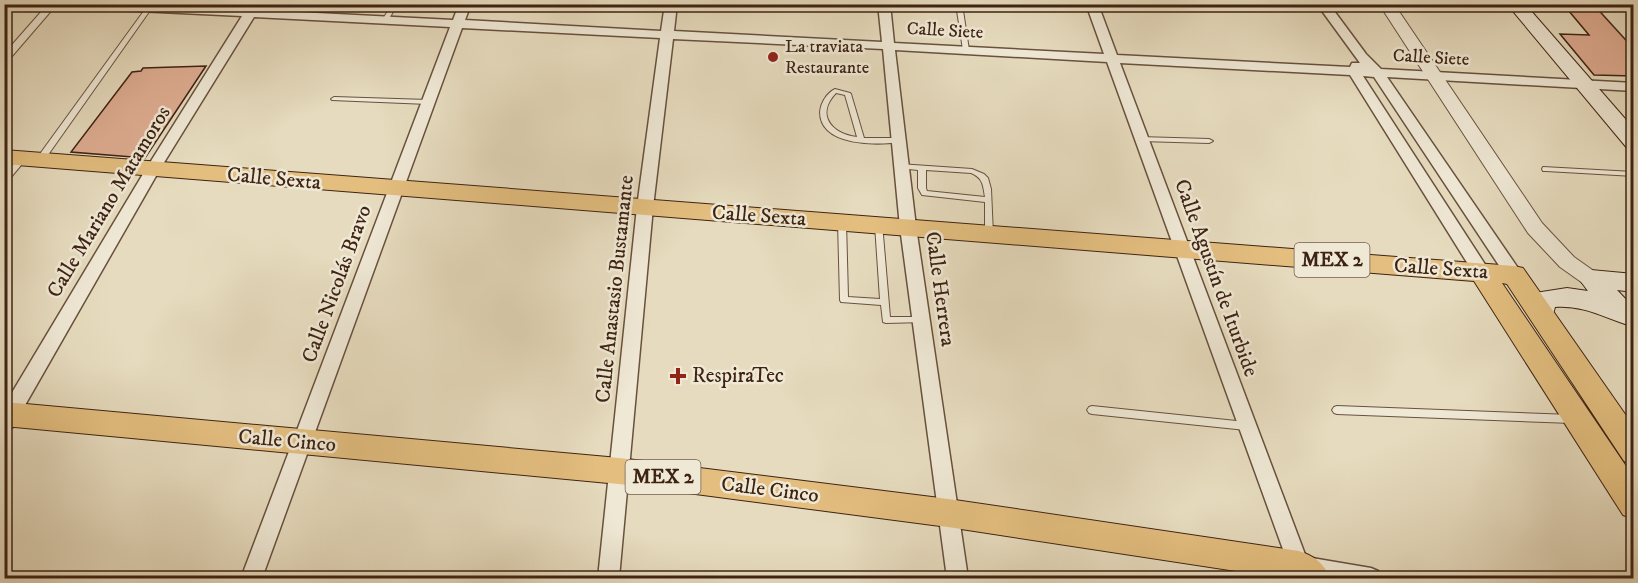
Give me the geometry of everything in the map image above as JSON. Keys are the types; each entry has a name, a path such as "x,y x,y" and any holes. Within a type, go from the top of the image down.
{"main road":[{"path":"1515,4 1634,143"},
{"name":"Calle Sexta","path":"22,158 396,189 1514,274"},
{"path":"1482,273 1634,505"},
{"path":"1514,274 1634,452"},
{"path":"1591,279 1625,282 1632,313"},
{"path":"1591,279 1632,313"},
{"path":"1542,315 1544,300 1571,296 1632,313"},
{"name":"Calle Cinco","path":"6,417 619,471 948,513 1293,572"},
{"path":"1578,420 1613,423"}],"street":[{"path":"4,60 53,4"},
{"name":"Calle Siete","path":"75,4 148,9 252,9 386,19 1634,87"},
{"name":"Calle Nicolás Bravo","path":"250,579 465,4"},
{"name":"Calle Anastasio Bustamante","path":"608,579 645,207 671,4"},
{"name":"Calle Agustín de Iturbide","path":"1092,4 1246,426 1293,572"},
{"path":"1323,4 1361,57 1378,73 1514,274"},
{"path":"1386,4 1432,77 1535,228 1567,262 1591,279"},
{"name":"Calle Herrera","path":"884,5 908,227 957,579"},
{"name":"Calle Mariano Matamoros","path":"6,417 153,169 252,9"},
{"path":"1361,57 1354,72 1482,273"},
{"path":"1399,143 1424,142"},
{"path":"1293,572 1371,579"}],"lane":[{"path":"386,19 395,4"},
{"path":"959,4 966,50"},
{"path":"825,6 884,5"},
{"path":"4,180 148,9"},
{"path":"861,139 848,94 835,91 829,96 824,106 827,128 838,136 861,139 899,140"},
{"path":"334,99 428,102"},
{"path":"1141,139 1209,141"},
{"path":"902,166 972,171 981,174 986,179 989,235"},
{"path":"922,168 922,188 925,193 988,200"},
{"path":"1546,169 1634,174"},
{"path":"842,222 844,300 885,302"},
{"path":"879,224 886,320 922,321"},
{"path":"1092,410 1246,426"},
{"path":"1337,410 1578,420"}],"building":[{"path":"1563,4 1593,4 1634,49 1634,76 1594,75 1560,34 1589,35"},
{"path":"206,66 145,158 71,152 132,72 141,71 143,68"}],"place":[{"name":"La traviata Restaurante","path":"773,57"},
{"name":"RespiraTec","path":"678,376"}]}
